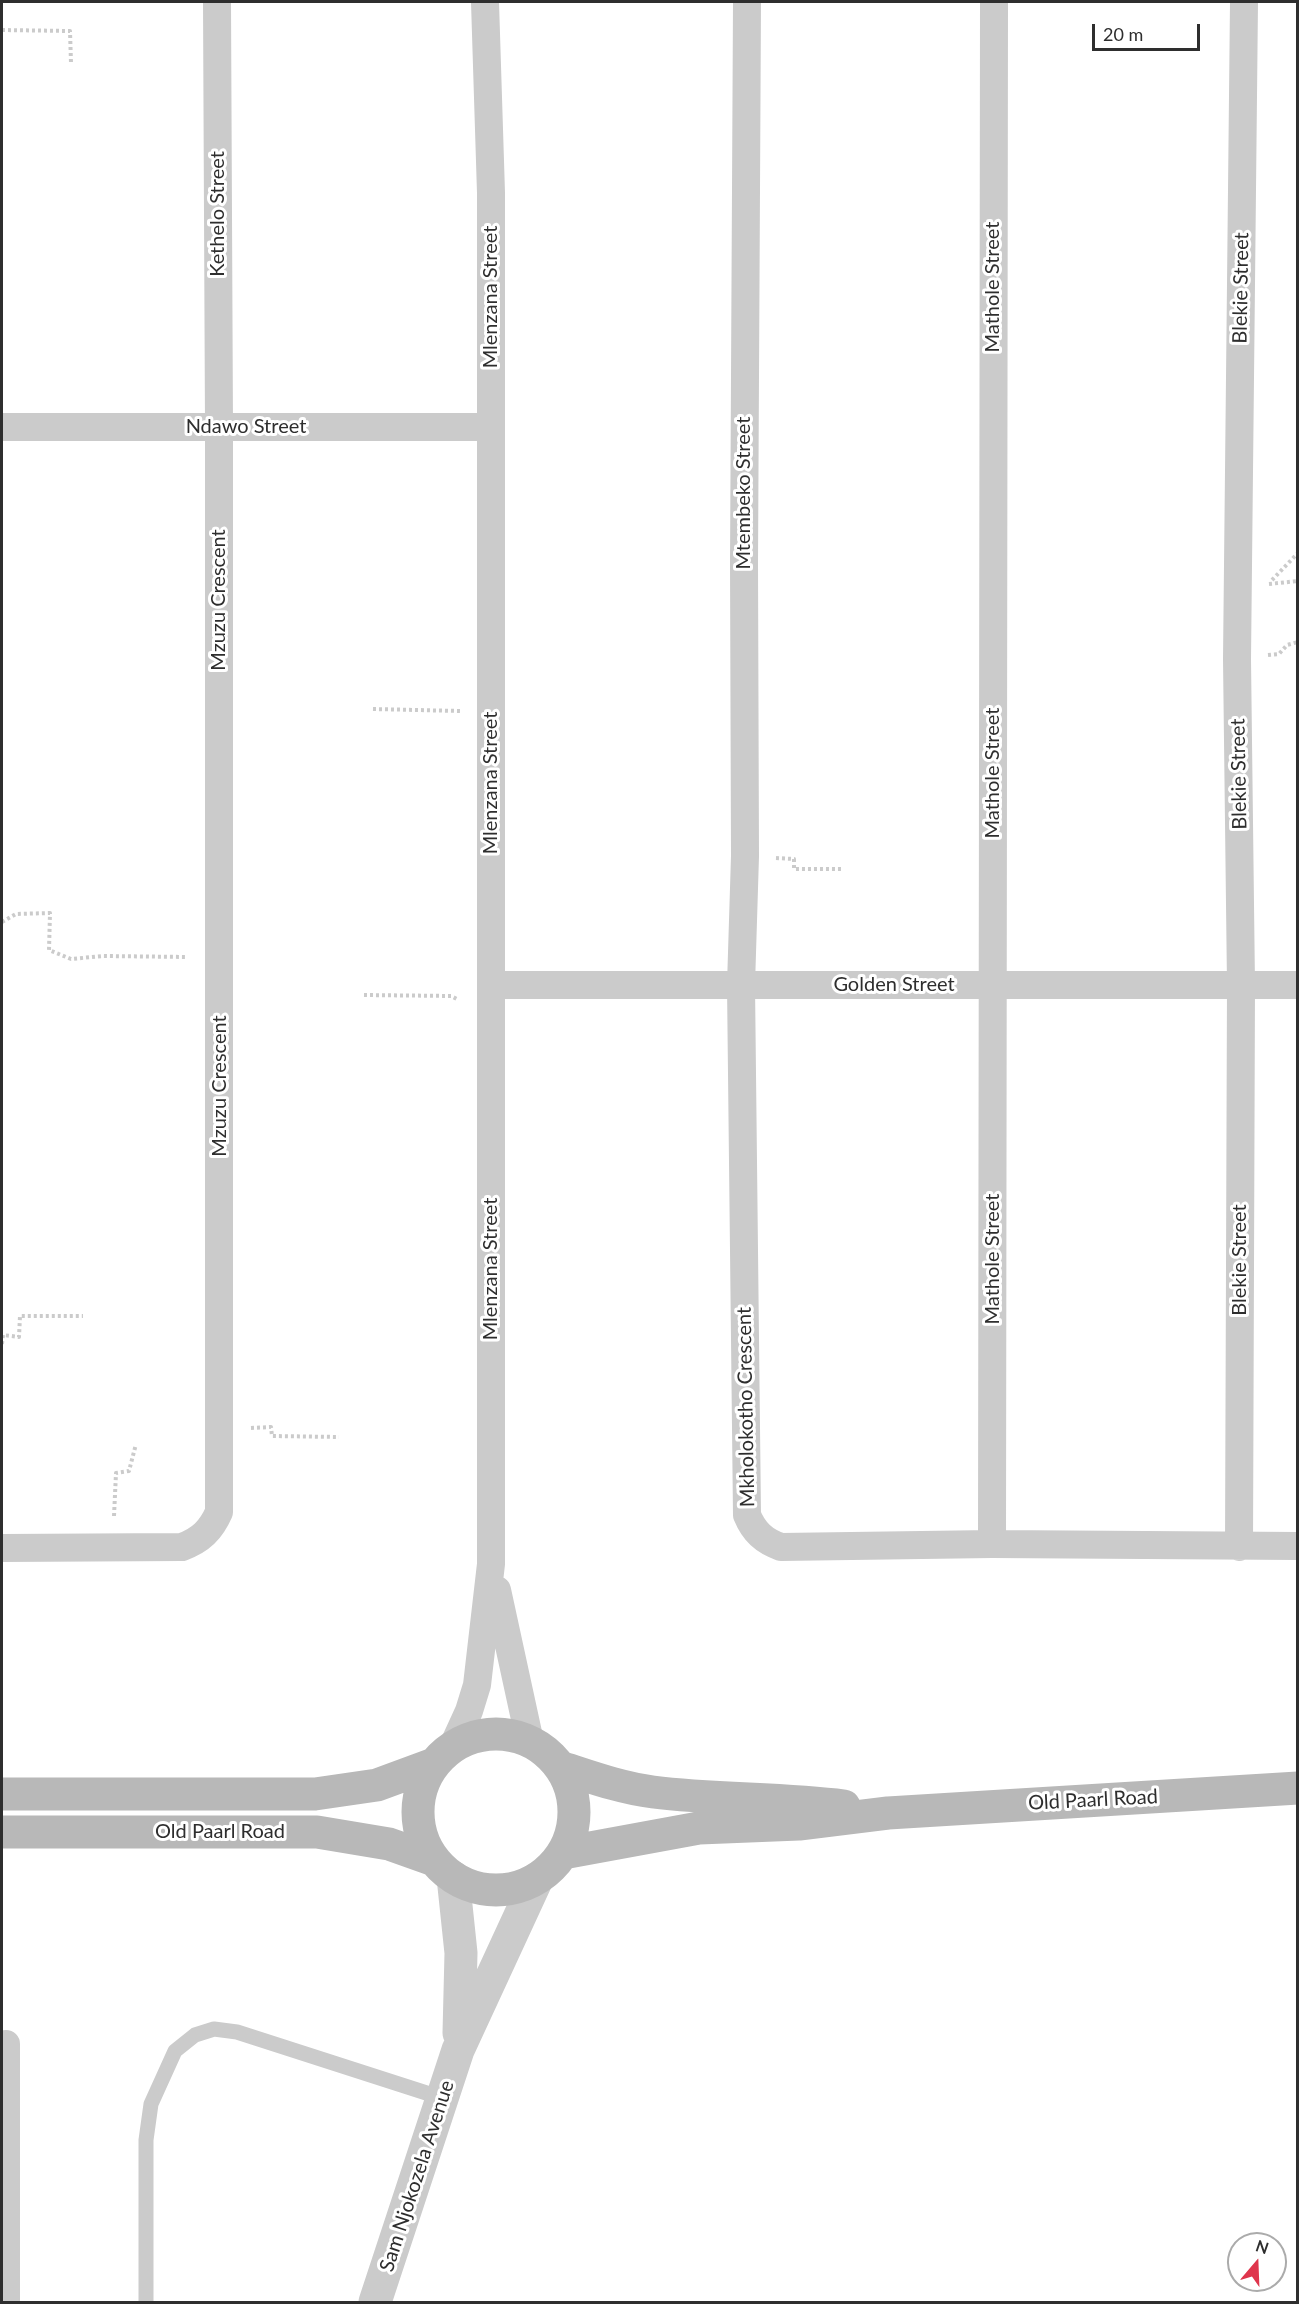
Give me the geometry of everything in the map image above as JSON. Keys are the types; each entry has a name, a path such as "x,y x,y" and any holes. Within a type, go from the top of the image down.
{"main road":[{"name":"Old Paarl Road","path":"2,1794 315,1794 377,1785 443,1755 478,1736 504,1734 530,1742 547,1753 560,1767 570,1787 574,1810 572,1832 563,1853 551,1868 537,1880 516,1888 494,1890 473,1887 444,1869 389,1844 317,1832 2,1832"},
{"path":"443,1755 422,1787 417,1812 422,1837 444,1869"},
{"name":"Old Paarl Road","path":"560,1767 598,1780 652,1792 746,1800 797,1800 888,1813"},
{"name":"Old Paarl Road","path":"563,1853 699,1828 799,1824 888,1813 1298,1788"}],"street":[{"name":"Kethelo Street","path":"217,2 219,427"},
{"name":"Mlenzana Street","path":"443,1755 470,1711 477,1685 491,1564 491,193 485,2"},
{"name":"Mtembeko Street","path":"741,985 745,856 747,2"},
{"name":"Mathole Street","path":"992,1544 994,2"},
{"name":"Blekie Street","path":"1239,1547 1241,985 1237,659 1244,2"},
{"name":"Ndawo Street","path":"2,427 490,427"},
{"name":"Mzuzu Crescent","path":"2,1548 182,1546 194,1543 205,1535 219,1512 219,427"},
{"name":"Golden Street","path":"491,999 741,985 1298,985"},
{"name":"Mkholokotho Crescent","path":"741,985 746,1503 747,1515 752,1527 760,1536 782,1547 992,1544 1298,1546"},
{"name":"Mlenzana Street","path":"491,1564 530,1742"},
{"name":"Sam Njokozela Avenue","path":"444,1869 461,1953 458,2050"},
{"name":"Sam Njokozela Avenue","path":"375,2302 458,2050 537,1880"},
{"path":"6,2044 6,2302"}],"lane":[{"path":"146,2302 146,2140 151,2104 175,2051 195,2035 214,2030 237,2032 442,2098"}],"path":[{"path":"2,30 70,31 71,63"},
{"path":"1268,584 1298,580"},
{"path":"373,709 491,711"},
{"path":"745,856 794,859 794,869 841,869"},
{"path":"2,922 16,914 50,913 49,951 71,959 103,956 176,956 220,960"},
{"path":"363,995 491,999"},
{"path":"2,1344 3,1335 19,1337 20,1316 83,1316"},
{"path":"220,1429 271,1427 272,1436 339,1437"},
{"path":"112,1547 116,1473 129,1471 136,1444"}]}
